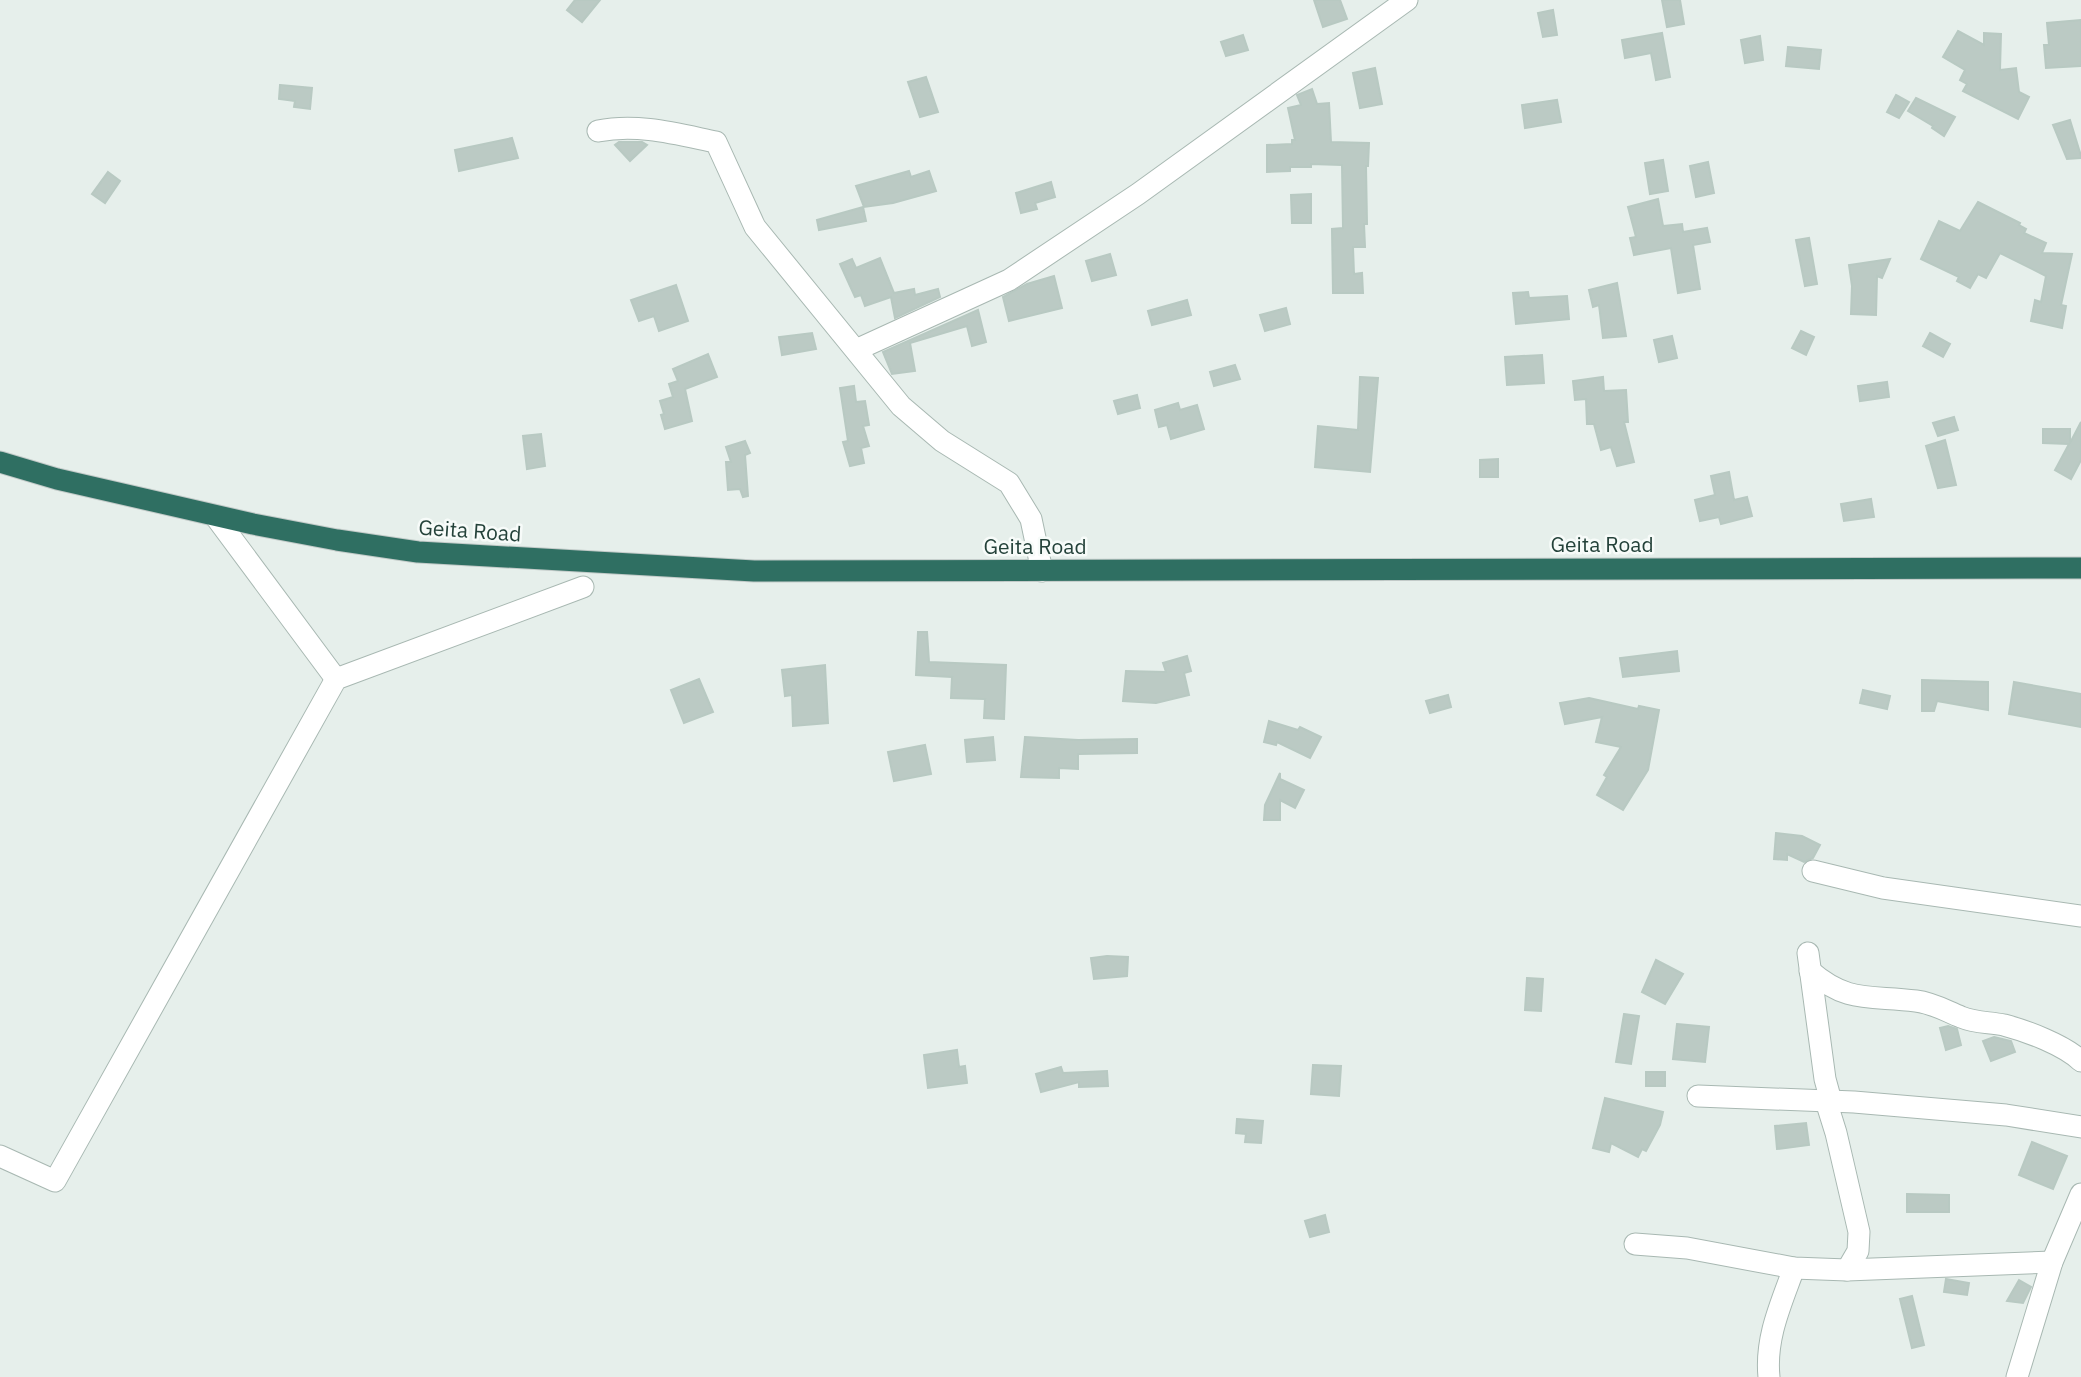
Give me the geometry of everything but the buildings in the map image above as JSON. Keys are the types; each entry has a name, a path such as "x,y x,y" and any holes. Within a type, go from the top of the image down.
{"highway":[{"name":"Geita Road","path":"0,462 57,479 215,516 337,540 418,552 754,571 2081,568"}],"street":[{"path":"856,350 1009,280 1138,194 1406,0"},
{"path":"598,131 619,127 655,130 716,142 755,228 901,406 942,441 1009,483 1031,519 1042,571"},
{"path":"215,516 336,680"},
{"path":"0,1156 55,1181 336,680 583,587"},
{"path":"1813,871 1883,888 2081,916"},
{"path":"1847,1270 1858,1251 1859,1233 1828,1101 1809,962 1827,986 1851,996 1933,1004 1961,1017 1981,1023 2003,1025 2058,1045 2069,1050 2081,1061"},
{"path":"1698,1096 1828,1101 2006,1115 2081,1127"},
{"path":"2017,1377 2052,1262 2081,1194"},
{"path":"1635,1244 1687,1248 1794,1268 1847,1270 2052,1262"},
{"path":"1769,1377 1767,1360 1770,1340 1794,1268"}]}
